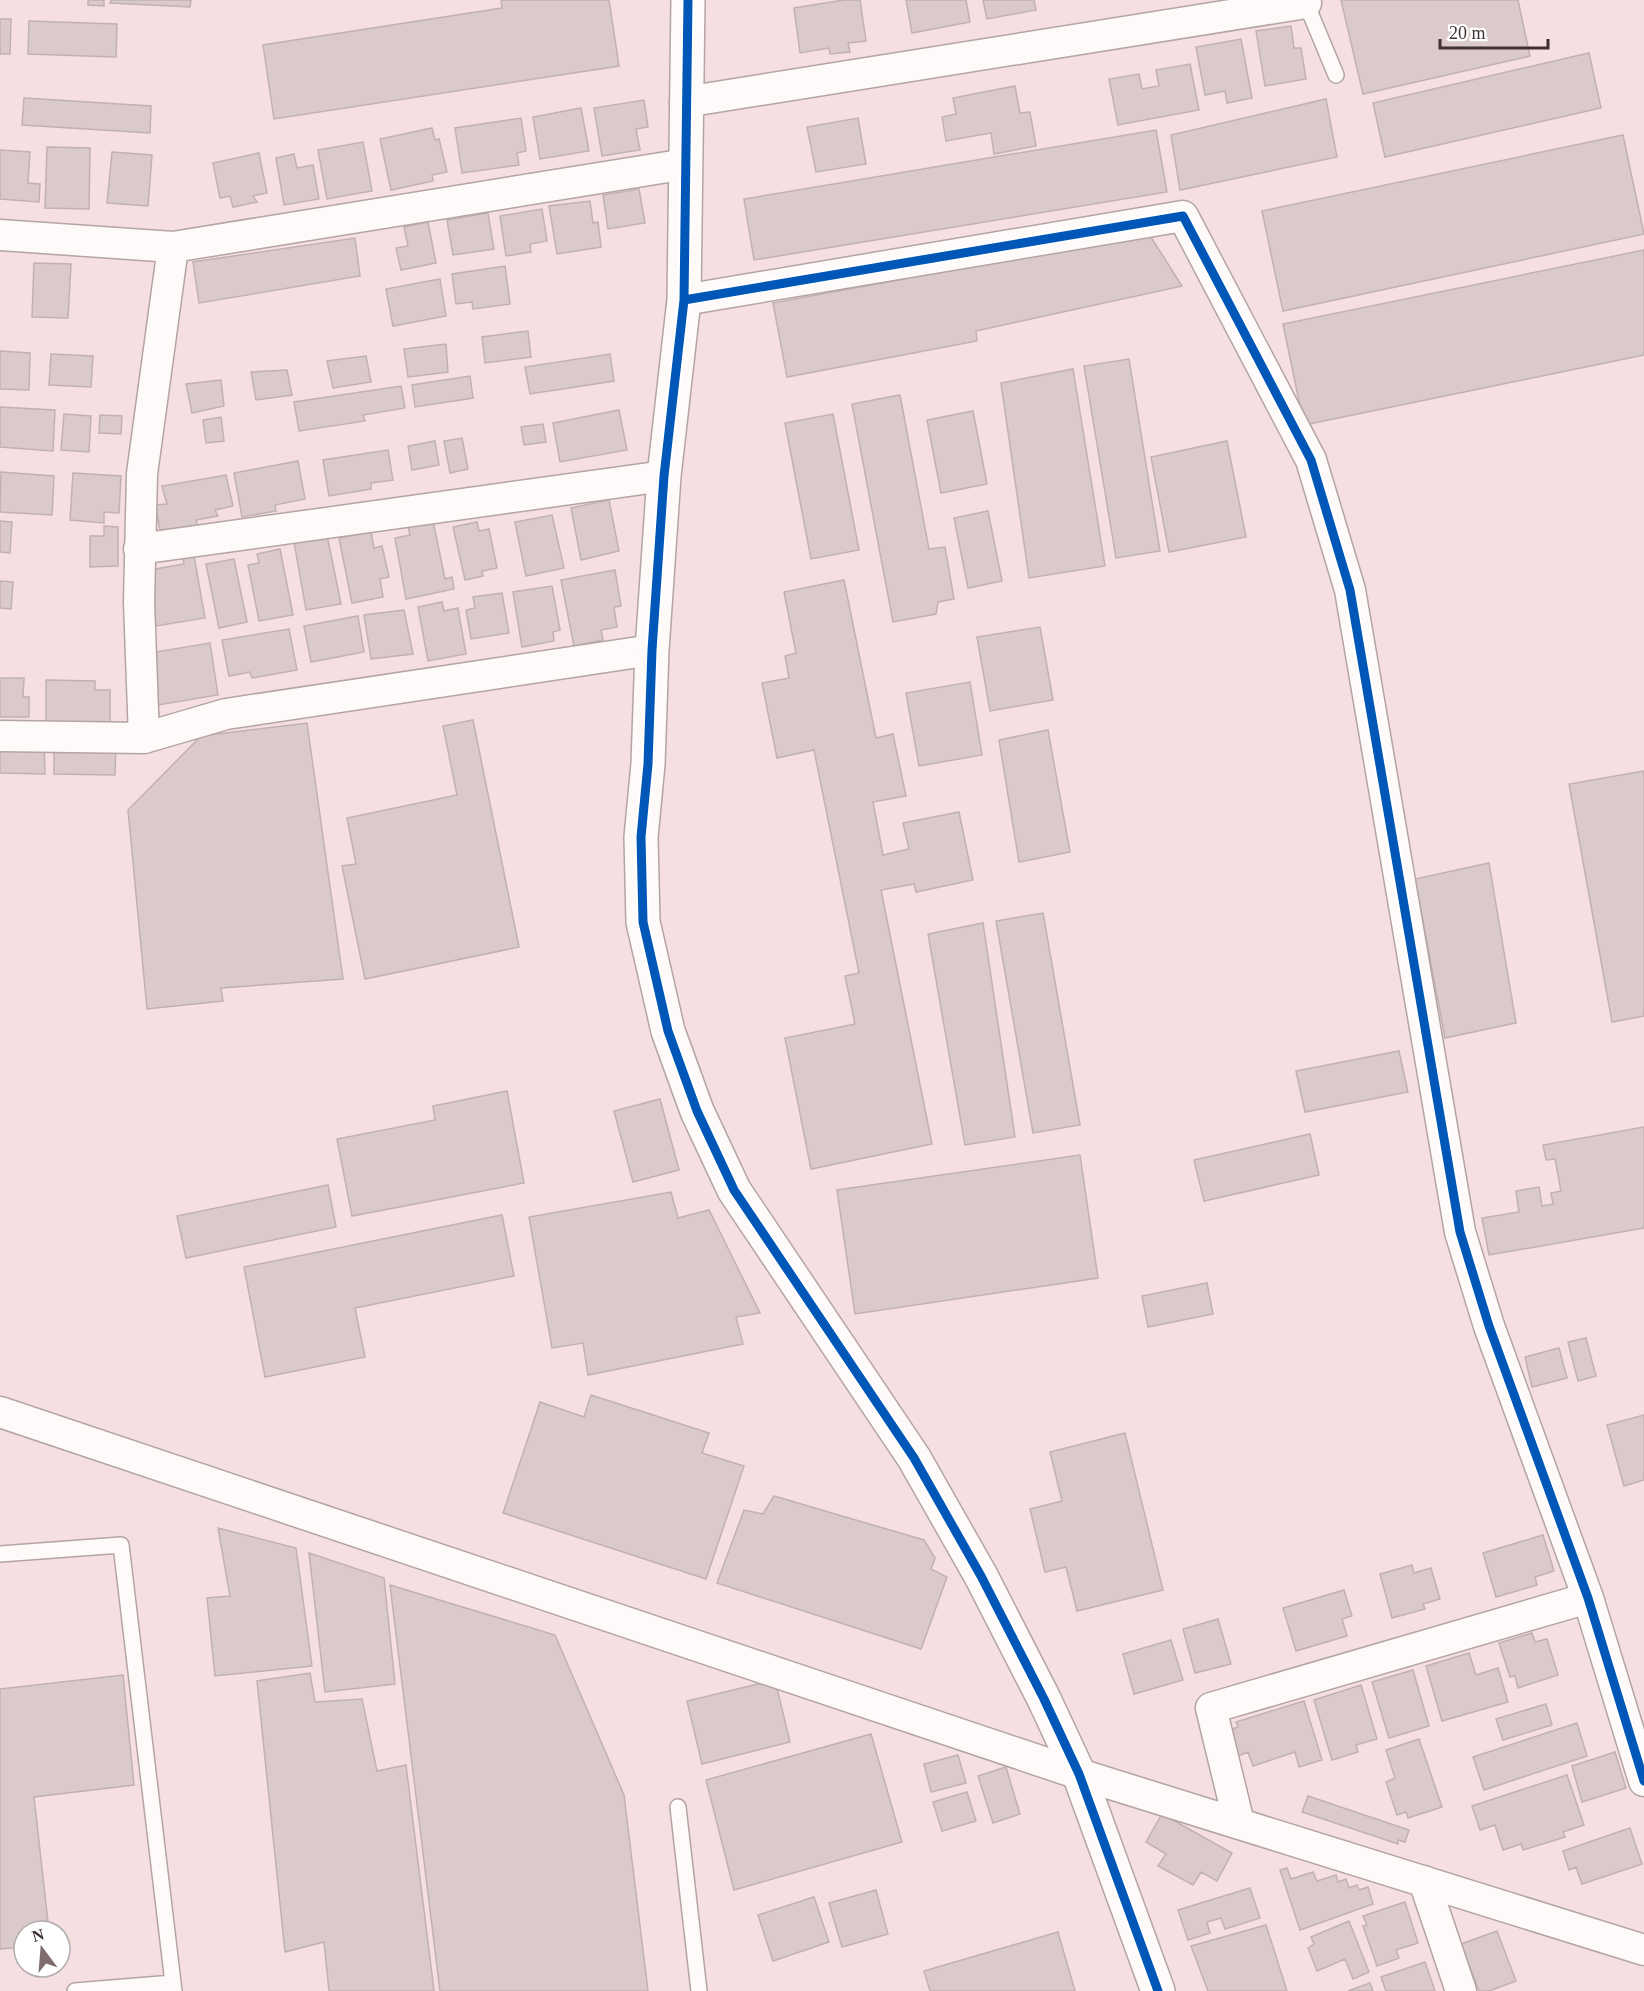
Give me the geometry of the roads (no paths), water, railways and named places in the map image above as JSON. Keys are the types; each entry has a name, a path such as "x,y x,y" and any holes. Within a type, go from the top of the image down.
{"street":[{"path":"687,0 684,300 664,476 652,650 648,764 641,837 643,922 668,1031 697,1112 734,1190 914,1458 981,1576 1044,1699 1078,1774 1158,1991"},
{"path":"685,102 1305,1"},
{"path":"0,235 173,247 686,164"},
{"path":"684,300 1184,216 1311,460 1350,590 1460,1232 1490,1326 1588,1598 1644,1781"},
{"path":"144,738 139,602 142,474 173,247"},
{"path":"139,549 664,476"},
{"path":"0,735 144,738 226,714 652,650"},
{"path":"0,1412 1078,1774 1644,1950"},
{"path":"1239,1823 1211,1708 1588,1598"},
{"path":"1424,1881 1461,1991"}],"lane":[{"path":"1305,1 1336,75"},
{"path":"0,1554 121,1545 174,1987 75,1991"},
{"path":"678,1807 699,1991"}]}
